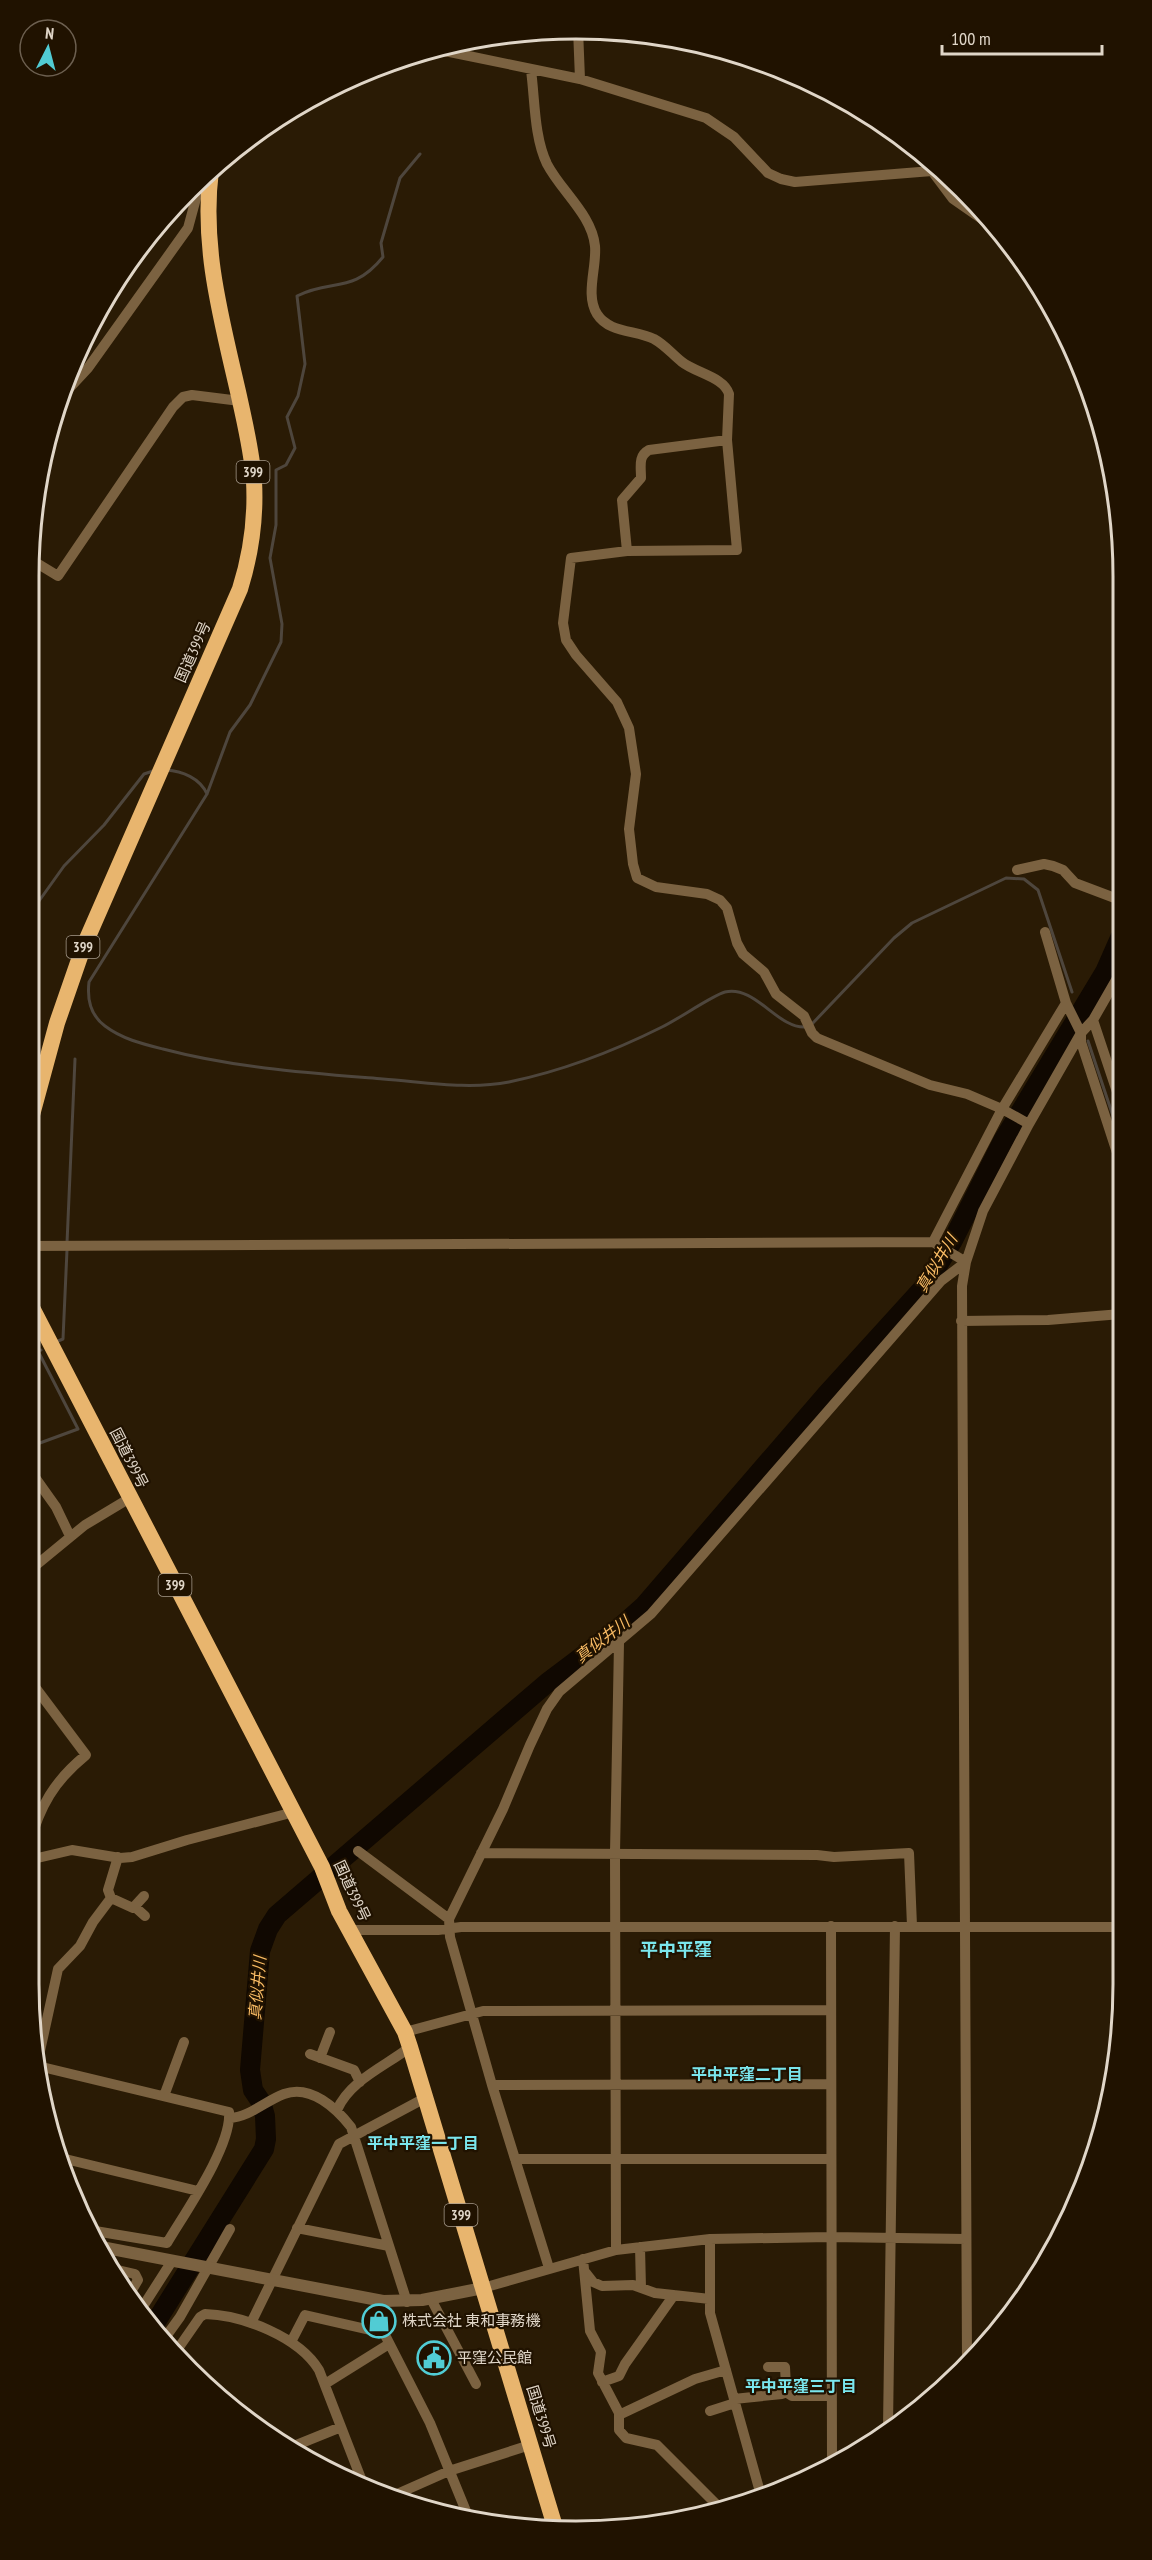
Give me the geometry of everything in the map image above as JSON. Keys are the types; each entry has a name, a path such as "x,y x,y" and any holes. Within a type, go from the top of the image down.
{"highway":[{"name":"国道399号","path":"39,1087 57,1023 83,948 240,589 250,556 254,482 249,442 209,252 211,182"},
{"name":"国道399号","path":"39,1323 294,1812 322,1867 339,1911 408,2039 553,2520"}],"street":[{"path":"578,39 580,79"},
{"path":"454,53 580,79 706,118 734,137 768,172 781,179 795,182 927,170"},
{"path":"531,70 540,144 547,164 591,230 595,246 592,302 597,314 606,323 620,330 639,333 655,339 692,369 721,381 729,394 727,440 737,550 627,551 571,558 563,624 566,640 576,655 617,702 629,728 636,774 629,829 637,878 656,887 707,894 720,900 727,908 737,944 743,954 764,972 776,994 808,1021 812,1033 817,1038 930,1085 967,1094 1004,1110 1027,1124"},
{"path":"943,184 953,199 969,210"},
{"path":"75,381 88,368 189,228 197,195"},
{"path":"39,565 58,576 173,407 183,397 192,395 240,401"},
{"path":"627,551 622,500 641,478 641,458 644,453 649,450 727,440"},
{"path":"1017,870 1044,864 1053,866 1062,870 1075,883 1113,897"},
{"path":"1045,932 1067,1005 1080,1031 1113,1140"},
{"path":"967,2352 961,1321 963,1260 983,1211 1027,1124 1080,1031 1093,1020 1113,985"},
{"path":"935,1244 1004,1110 1067,1005"},
{"path":"1093,1020 1113,1080"},
{"path":"39,1246 935,1244 963,1260"},
{"path":"448,1924 503,1809 530,1745 559,1692 651,1614 941,1281 963,1260"},
{"path":"961,1321 1048,1320 1113,1315"},
{"path":"39,1484 56,1507 70,1536"},
{"path":"39,1558 130,1498"},
{"path":"616,2250 615,1853 619,1643"},
{"path":"39,1693 86,1755 56,1783 39,1815"},
{"path":"39,1858 72,1850 118,1857 146,1854 187,1840 294,1812"},
{"path":"358,1851 448,1924 492,2085 549,2268"},
{"path":"481,1853 817,1854 834,1857 909,1853 912,1926"},
{"path":"118,1857 108,1890 111,1898 135,1907 145,1916"},
{"path":"135,1907 144,1896"},
{"path":"42,2037 58,1969 80,1946 93,1922 111,1898"},
{"path":"350,1930 448,1924 616,1927 1113,1927"},
{"path":"831,1926 832,2456"},
{"path":"888,2420 895,1926"},
{"path":"337,2110 344,2098 360,2082 408,2039 472,2012 831,2010"},
{"path":"330,2032 315,2056 354,2070 360,2082"},
{"path":"164,2096 183,2042"},
{"path":"46,2068 229,2112 219,2151 167,2243 100,2232"},
{"path":"492,2085 831,2084"},
{"path":"229,2118 238,2118 283,2095 298,2093 320,2100 337,2110 351,2127 354,2135 407,2302"},
{"path":"251,2323 339,2144 425,2098"},
{"path":"515,2159 831,2159"},
{"path":"68,2160 198,2191"},
{"path":"297,2228 389,2246"},
{"path":"168,2333 180,2317 206,2267 230,2229"},
{"path":"109,2249 370,2299 407,2302 483,2288 616,2250 640,2247 710,2240 830,2237 966,2239"},
{"path":"710,2240 710,2313 759,2489"},
{"path":"640,2247 641,2288"},
{"path":"583,2259 590,2331 600,2352 598,2370 620,2415 620,2430 626,2438 657,2445 715,2503"},
{"path":"145,2303 172,2261"},
{"path":"123,2271 135,2274 138,2280 134,2287"},
{"path":"586,2272 593,2282 602,2286 626,2285 655,2293 710,2299"},
{"path":"602,2382 619,2376 625,2364 675,2295"},
{"path":"431,2299 476,2384"},
{"path":"180,2346 200,2317 205,2314 251,2323 291,2342 312,2359 325,2384 360,2476"},
{"path":"291,2342 305,2315 384,2333 430,2423 465,2510"},
{"path":"325,2384 389,2344"},
{"path":"768,2367 785,2367 784,2391"},
{"path":"620,2415 695,2379 726,2370"},
{"path":"784,2391 798,2397 831,2396"},
{"path":"710,2411 734,2401 782,2394 784,2391"},
{"path":"299,2444 341,2427"},
{"path":"401,2492 449,2471 530,2445"}],"waterway":[{"path":"420,154 400,178 381,243 383,257 361,277 297,296 305,364 298,396 287,417 295,448 286,465 276,470 276,525 270,558 282,624 281,642 250,705 230,732 207,794 89,982 89,1000 93,1012 105,1026 126,1038 217,1061 272,1069 462,1085 509,1082 587,1059 662,1027 725,992 747,995 785,1021 795,1026 806,1027"},
{"path":"39,901 64,866 104,825 144,774 156,770"},
{"path":"166,770 190,776 204,788 207,794"},
{"path":"812,1024 894,938 912,923 1006,878 1024,879 1038,890 1072,992"},
{"name":"真似井川","path":"157,2320 264,2149 265,2116 261,2102 253,2090 250,2070 260,1951 268,1929 277,1915 547,1683 616,1631 644,1606 826,1395 926,1285 953,1240 1003,1141 1105,972 1113,954"},
{"path":"1088,1041 1113,1116"},
{"path":"67,1243 75,1059"},
{"path":"58,1341 63,1339 67,1250"},
{"path":"39,1353 78,1429 39,1443"}],"place":[{"name":"株式会社 東和事務機","path":"379,2321"},
{"name":"平窪公民館","path":"434,2358"}],"district":[{"name":"平中平窪","path":"676,1950"},
{"name":"平中平窪二丁目","path":"747,2074"},
{"name":"平中平窪一丁目","path":"423,2143"},
{"name":"平中平窪三丁目","path":"801,2386"}]}
